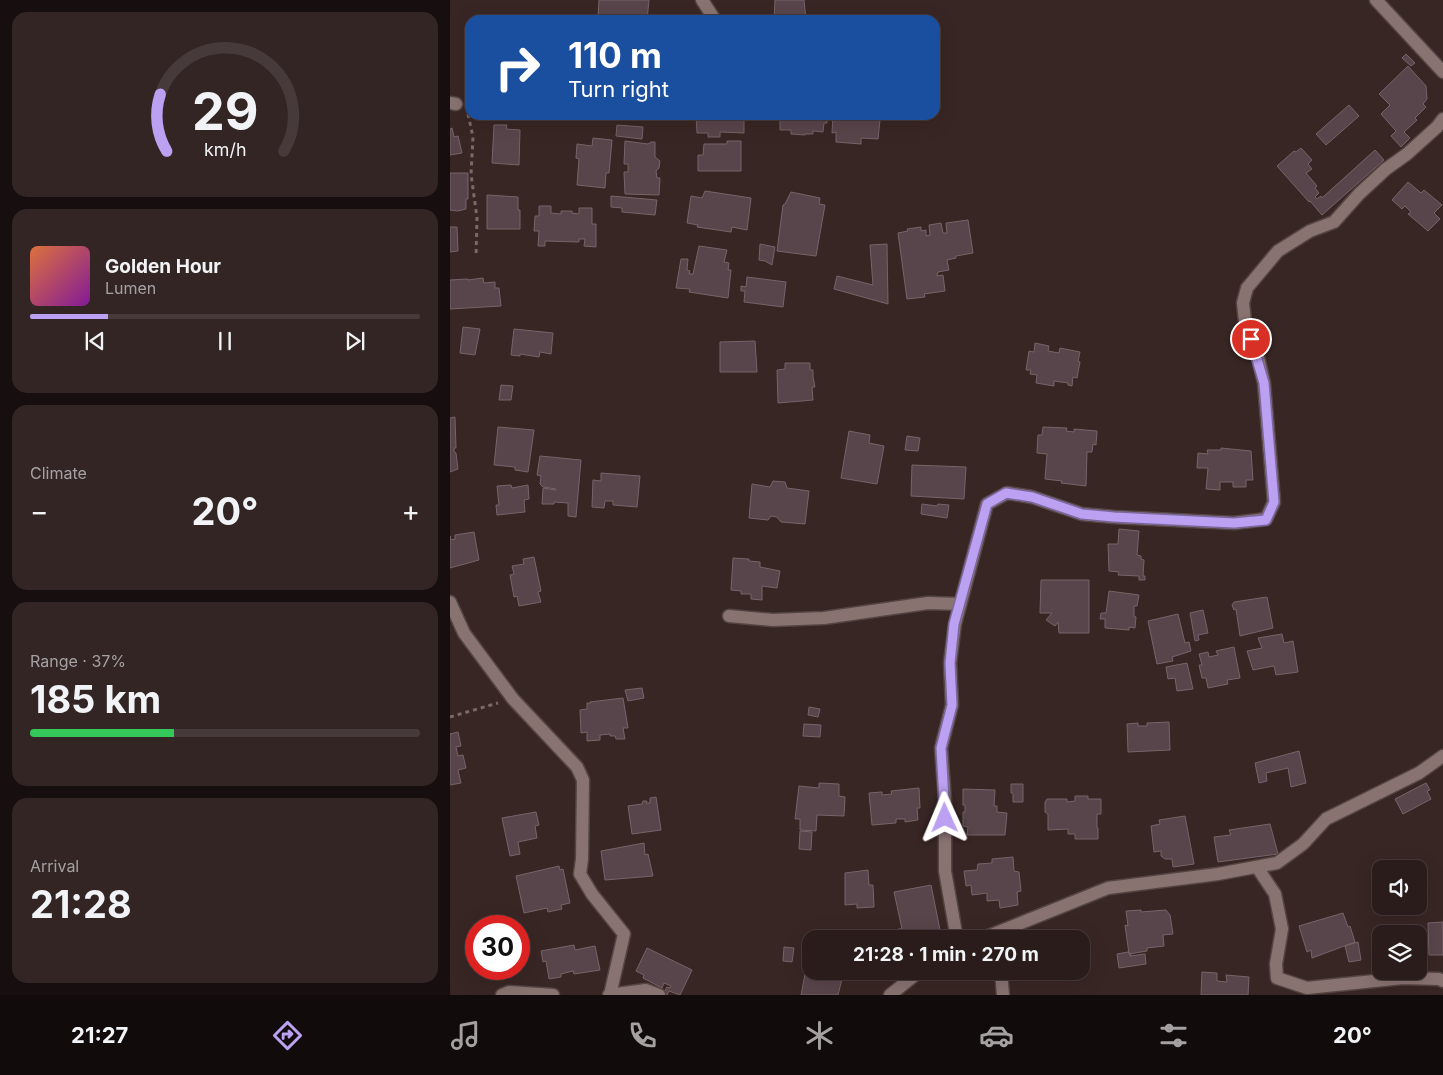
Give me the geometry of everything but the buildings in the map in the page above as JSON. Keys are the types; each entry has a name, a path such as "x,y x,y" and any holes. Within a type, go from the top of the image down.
{"street":[{"path":"702,0 712,15"},
{"path":"1376,0 1443,72"},
{"path":"956,930 946,871 945,800 941,748 952,705 950,663 954,624 987,504 1006,493 1032,497 1082,514 1234,523 1266,520 1274,502 1274,492 1264,383 1258,357 1245,321 1243,303 1247,288 1278,251 1310,231 1334,222 1359,194 1386,169 1407,154 1437,127 1443,119"},
{"path":"450,602 464,633 513,699 577,767 583,780 582,859 580,874 592,894 624,934 610,995 646,990 659,995"},
{"path":"729,616 774,620 824,618 928,603 960,604"},
{"path":"1011,930 1108,888 1218,874 1277,863 1303,844 1326,819 1419,774 1443,756"},
{"path":"1258,866 1275,894 1282,929 1276,964 1277,978 1307,988 1403,978 1439,979 1443,981"},
{"path":"890,995 909,980"},
{"path":"1002,980 1003,995"},
{"path":"502,995 509,992 553,995"}],"path":[{"path":"453,103 465,112"},
{"path":"470,120 474,137 471,174 478,218 476,257"},
{"path":"450,717 513,699"}],"route":[{"path":"945,818 941,748 952,705 950,663 954,624 987,504 1006,493 1032,497 1082,514 1234,523 1266,520 1274,502 1264,383 1258,357 1251,339"}]}
